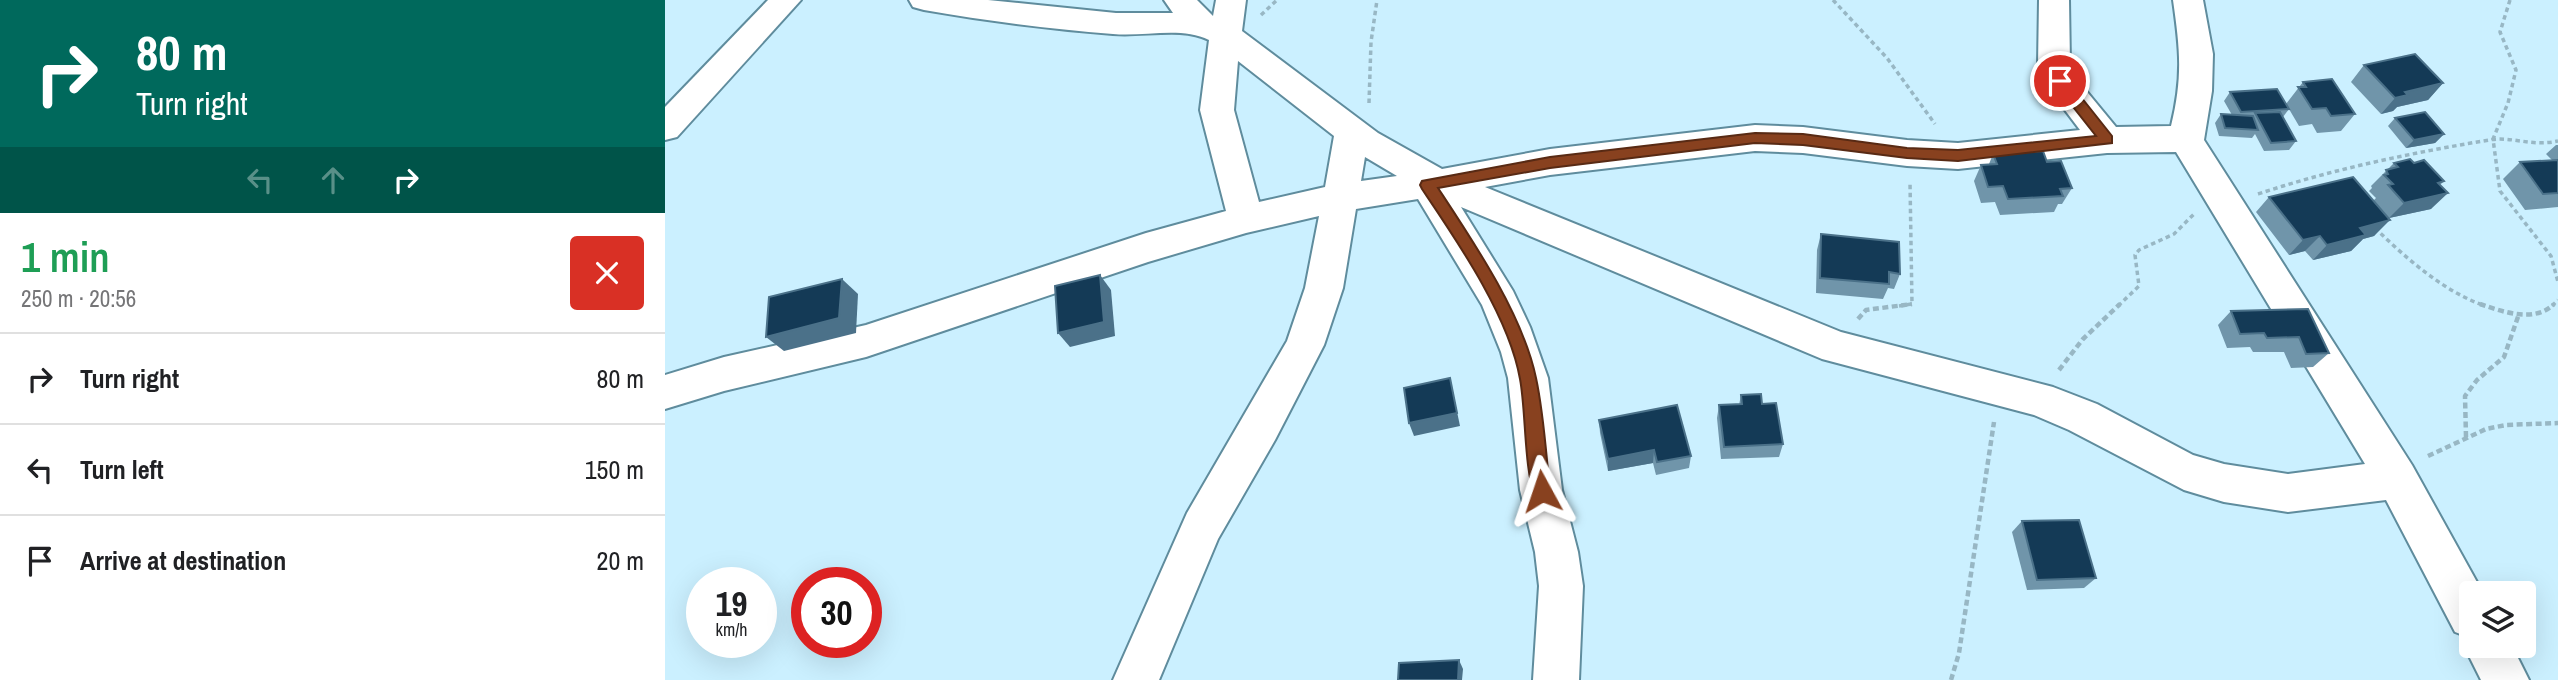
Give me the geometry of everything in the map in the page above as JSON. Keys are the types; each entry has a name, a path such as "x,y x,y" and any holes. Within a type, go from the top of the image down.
{"street":[{"path":"665,128 786,0"},
{"path":"924,0 997,12 1116,24 1202,20 1231,0"},
{"path":"2054,0 2054,65 2060,81 2107,140"},
{"path":"2188,0 2197,54 2196,91 2187,140 2397,479 2459,594"},
{"path":"1202,20 1359,137 1433,184 1836,347 2039,399 2083,417 2173,466 2224,483 2288,494 2397,479"},
{"path":"1202,20 1218,88 1217,110 1246,219"},
{"path":"1136,680 1202,527 1305,345 1324,288 1342,197 1359,137"},
{"path":"665,392 724,374 866,341 1033,284 1246,219 1342,197 1433,184 1550,162 1755,138 1803,139 1907,153 1958,156 2107,140 2187,140"},
{"path":"1433,184 1497,297 1528,377 1542,491 1553,528 1561,576 1561,627 1556,680"},
{"path":"2494,658 2506,680"}],"path":[{"path":"1359,137 1377,0"},
{"path":"1833,0 1887,58 1958,156"},
{"path":"2510,0 2500,32 2516,71 2508,103 2493,139 2500,191 2551,256 2558,282"},
{"path":"2039,399 2083,339 2139,286 2134,255 2140,247 2176,233 2186,218 2196,213 2228,205 2320,173 2493,139 2540,145 2558,141"},
{"path":"1836,347 1866,310 1912,304 1912,209 1907,153"},
{"path":"2320,173 2329,183"},
{"path":"2368,222 2432,278 2476,301 2518,314 2546,312 2558,300"},
{"path":"2466,437 2465,397 2477,380 2504,357 2518,314"},
{"path":"1951,680 1959,653 1998,387"},
{"path":"2397,479 2408,466 2466,437 2506,425 2558,423"}],"building":[{"path":"2415,54 2443,83 2405,92 2408,95 2395,98 2364,65"},
{"path":"2332,79 2355,114 2331,116 2326,108 2312,109 2298,87 2306,87 2303,82"},
{"path":"2277,89 2289,109 2241,112 2230,92"},
{"path":"2280,112 2296,141 2271,143 2255,113"},
{"path":"2425,112 2444,134 2414,140 2395,118"},
{"path":"2221,114 2253,116 2258,130 2225,128"},
{"path":"2043,151 2047,162 2061,161 2072,188 2060,189 2063,196 2008,199 2003,186 1988,187 1981,165 1997,164 1993,154"},
{"path":"2410,159 2414,163 2424,160 2444,181 2438,183 2448,193 2404,203 2388,185 2393,184 2384,175 2388,174 2386,170 2398,167 2394,163"},
{"path":"2558,160 2558,193 2543,194 2520,162"},
{"path":"2353,177 2390,220 2360,228 2366,235 2327,245 2320,236 2303,240 2269,197"},
{"path":"1821,234 1899,242 1900,274 1889,272 1889,284 1820,278"},
{"path":"1100,275 1104,322 1058,333 1055,286"},
{"path":"842,279 839,318 766,337 769,297"},
{"path":"2308,309 2329,353 2306,354 2299,337 2267,338 2264,333 2240,334 2231,311"},
{"path":"1450,378 1457,413 1409,423 1404,388"},
{"path":"1761,394 1762,404 1776,403 1783,444 1724,447 1719,405 1742,404 1741,395"},
{"path":"1677,405 1691,456 1657,462 1654,450 1608,459 1599,420"},
{"path":"2079,520 2096,578 2037,580 2022,521"},
{"path":"1459,660 1458,680 1398,680 1399,663"}],"route":[{"path":"1542,491 1528,377 1514,339 1497,297 1464,240 1427,185 1550,162 1755,138 1803,139 1907,153 1958,156 2107,140 2060,81"}]}
